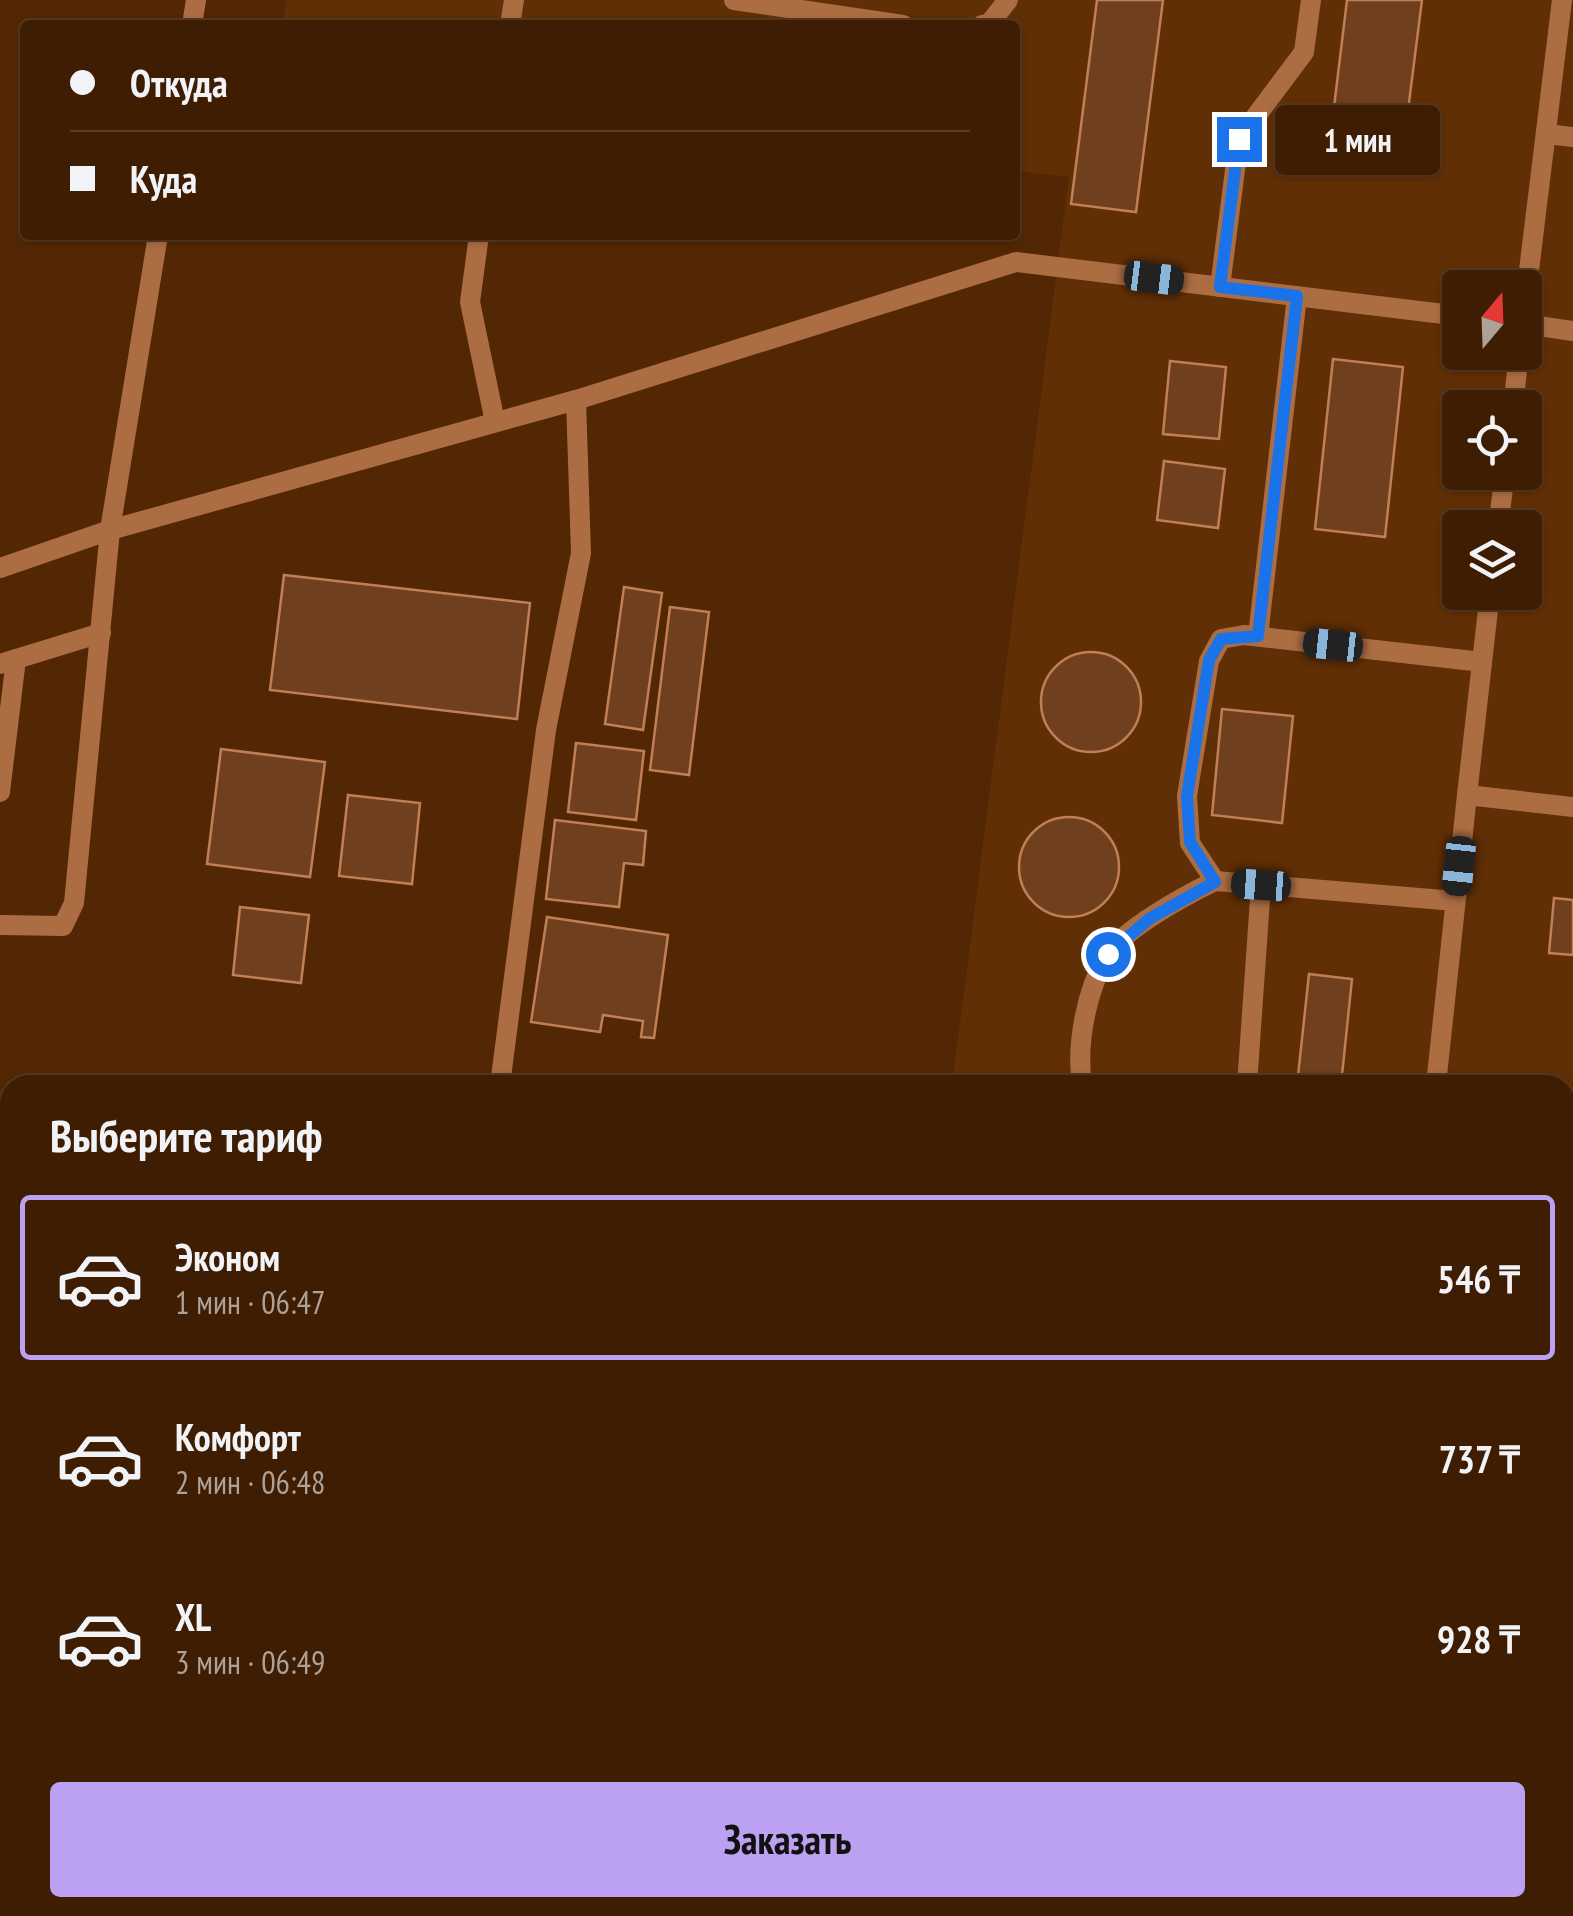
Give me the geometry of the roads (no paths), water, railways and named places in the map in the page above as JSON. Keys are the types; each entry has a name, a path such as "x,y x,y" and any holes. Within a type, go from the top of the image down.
{"lane":[{"path":"734,0 798,5 876,20"},
{"path":"1220,287 1239,139 1304,52 1311,0"},
{"path":"1529,270 1562,0"},
{"path":"1546,134 1573,137"},
{"path":"0,925 63,926 74,903 110,530 157,240"},
{"path":"478,240 470,302 495,422"},
{"path":"0,568 110,530 576,400 1016,262 1442,314"},
{"path":"1258,636 1297,296"},
{"path":"1542,327 1573,332"},
{"path":"501,1075 546,730 582,552 576,400"},
{"path":"1437,1075 1488,610"},
{"path":"0,792 8,662 101,633"},
{"path":"1215,882 1190,842 1187,796 1209,660 1221,639 1258,636 1482,662"},
{"path":"1466,795 1573,808"},
{"path":"1082,1075 1083,1037 1090,998 1108,954 1149,919 1215,882 1456,901"},
{"path":"1249,1075 1261,885"}]}
